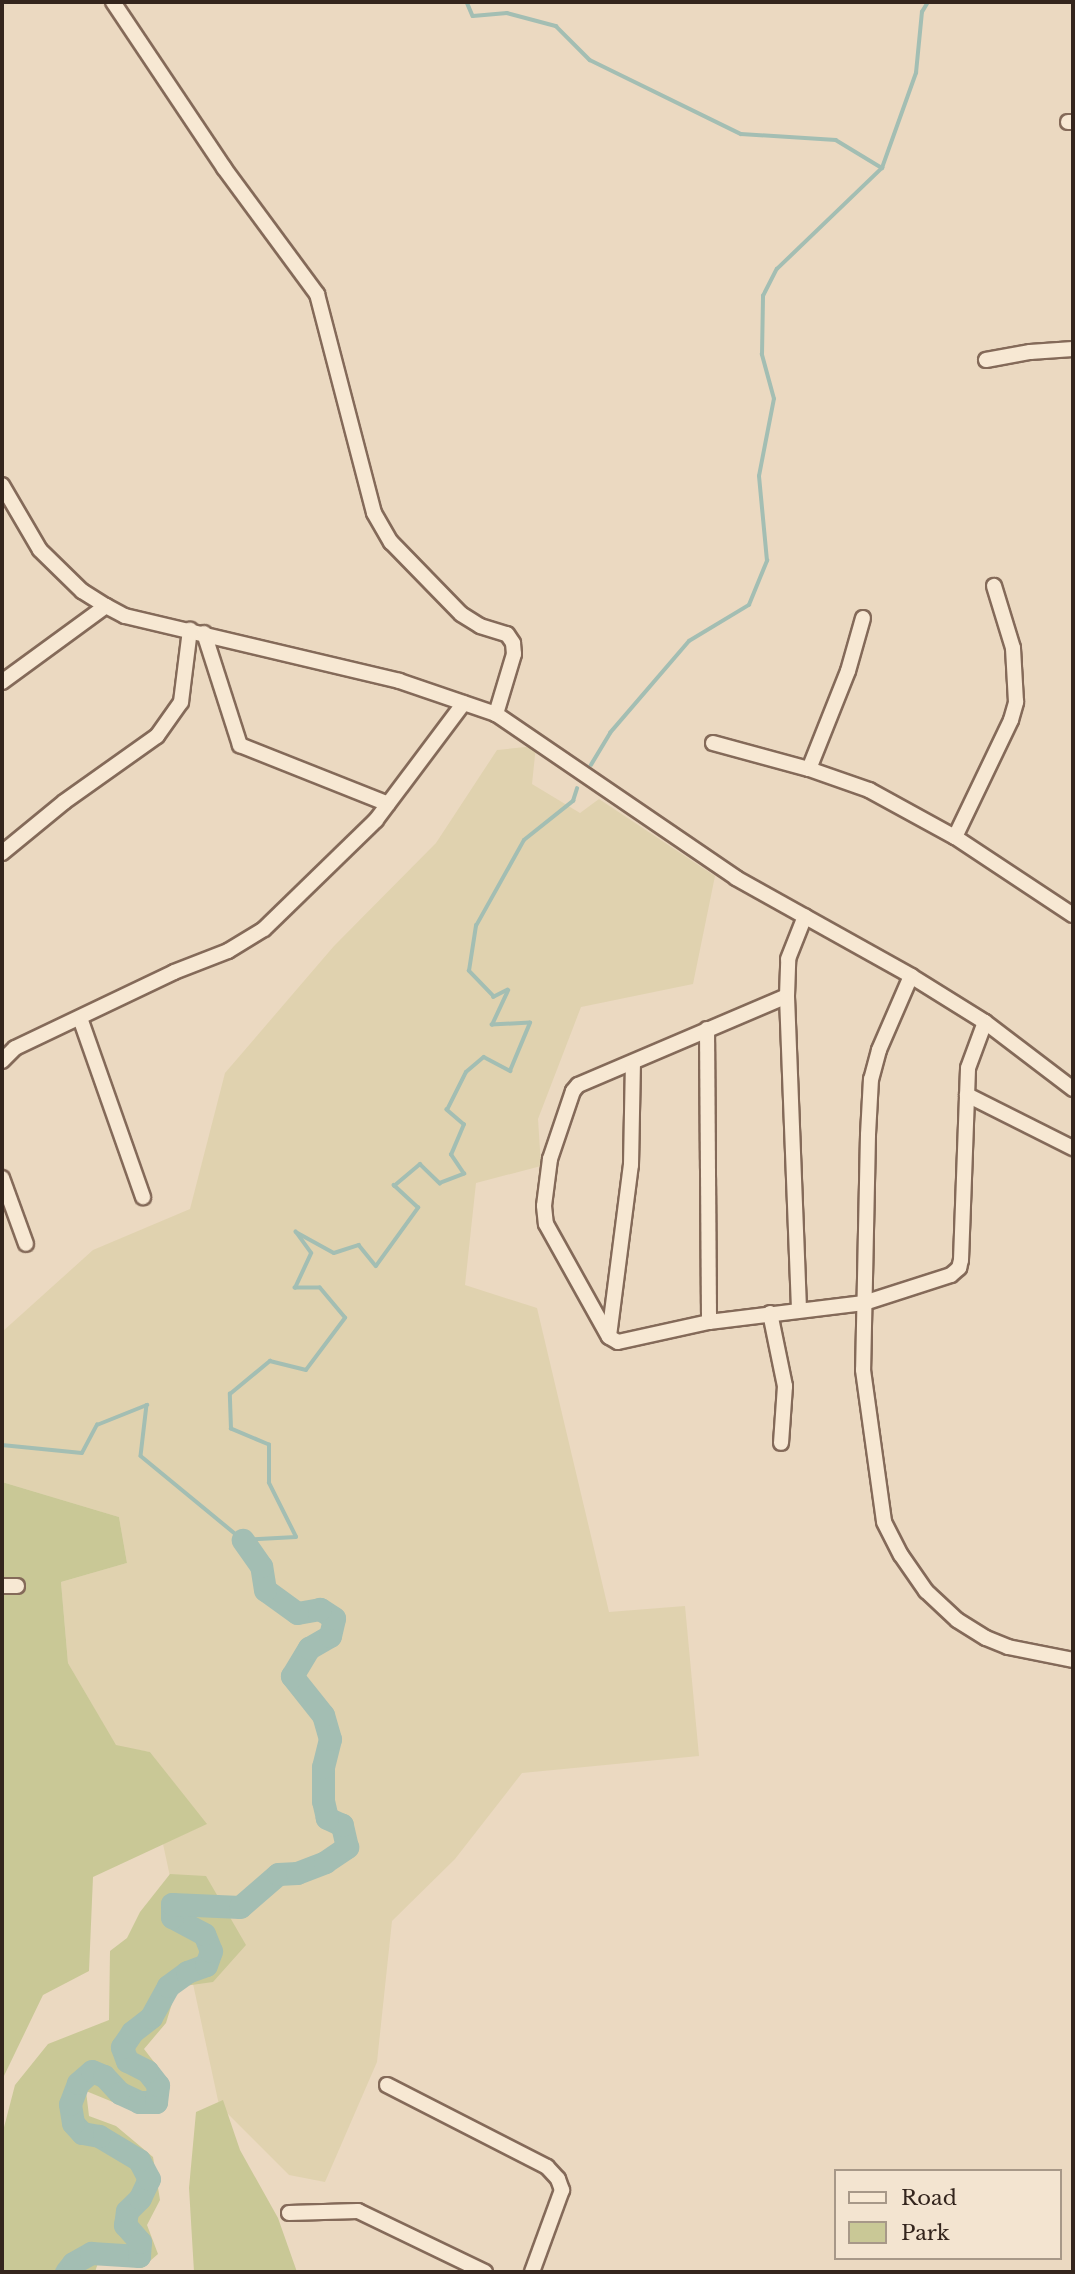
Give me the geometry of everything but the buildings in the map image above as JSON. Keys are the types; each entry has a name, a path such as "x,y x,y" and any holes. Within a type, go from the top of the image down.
{"street":[{"path":"113,2 224,168 317,294 374,513 391,542 461,614 481,626 507,634 513,643 514,654 496,714"},
{"path":"986,360 1030,352 1073,349"},
{"path":"2,485 40,550 82,591 106,606 125,616 399,681 496,714 736,878 911,976 985,1022 1073,1089"},
{"path":"954,837 1011,720 1016,702 1013,648 994,586"},
{"path":"2,682 106,606"},
{"path":"809,769 848,671 863,618"},
{"path":"197,632 240,745 388,804"},
{"path":"2,853 64,802 157,736 181,702 197,632"},
{"path":"3,1053 248,940 264,929 367,829 464,703"},
{"path":"713,743 809,769 869,790 954,837 1073,912"},
{"path":"799,1309 787,996 788,959 805,916"},
{"path":"911,976 879,1050 872,1079 863,1370 884,1522 901,1555 926,1591 957,1620 986,1639 1007,1647 1073,1660"},
{"path":"787,996 578,1084 573,1091 550,1158 544,1206 546,1224 609,1337 618,1342 709,1322 864,1303 951,1275 959,1268 970,1060 985,1022"},
{"path":"80,1018 143,1197"},
{"path":"707,1029 709,1322"},
{"path":"609,1337 631,1165 633,1063"},
{"path":"967,1096 1073,1148"},
{"path":"2,1178 26,1244"},
{"path":"770,1313 785,1386 781,1443"},
{"path":"387,2085 547,2168 558,2179 562,2190 533,2272"},
{"path":"289,2213 358,2211 485,2272"}],"shaded area":[{"path":"536,746 532,784 580,813 599,799 715,876 693,984 581,1007 538,1119 541,1166 476,1183 465,1285 537,1308 609,1612 685,1606 699,1756 522,1773 455,1859 392,1921 377,2062 325,2182 289,2175 219,2105 163,1844 206,1824 150,1752 116,1746 68,1663 61,1582 127,1563 119,1517 2,1482 2,1332 93,1250 190,1209 225,1073 334,946 436,843 497,750"}],"green space":[{"path":"2,1482 119,1517 127,1563 61,1582 68,1663 116,1745 150,1752 207,1824 93,1877 89,1971 43,1995 2,2080"},
{"path":"170,1874 206,1876 246,1945 213,1982 177,1987 166,2023 144,2049 161,2071 168,2105 142,2114 86,2091 89,2116 116,2126 153,2157 160,2200 147,2225 158,2254 142,2268 98,2263 95,2272 2,2272 2,2135 15,2085 48,2044 109,2020 110,1951 127,1938 140,1912"},
{"path":"223,2100 240,2150 278,2218 297,2272 194,2272 189,2188 196,2112"}],"waterway":[{"path":"467,2 473,16 507,13 556,26 590,60 741,134 836,140 882,168"},
{"path":"591,765 610,733 689,641 749,605 767,561 759,476 774,399 762,355 763,296 777,269 882,168 916,73 922,12 928,2"},
{"path":"2,1445 82,1453 97,1425 147,1405 141,1456 243,1540 296,1537 269,1483 269,1445 231,1429 230,1394 270,1361 306,1370 345,1318 320,1288 295,1288 311,1253 296,1232 334,1253 359,1245 376,1266 418,1208 394,1186 420,1164 440,1183 464,1174 451,1155 464,1125 447,1110 466,1072 484,1057 510,1071 530,1023 492,1025 508,990 494,997 469,971 476,926 524,840 573,801 577,789"},
{"path":"66,2272 73,2263 91,2253 139,2256 140,2242 125,2225 127,2211 140,2198 149,2179 139,2160 99,2136 82,2133 73,2123 70,2104 78,2083 92,2071 104,2076 120,2093 139,2102 156,2102 158,2085 147,2071 127,2061 122,2047 132,2032 151,2017 168,1986 187,1972 206,1965 211,1951 204,1934 172,1917 172,1904 240,1907 278,1874 297,1873 325,1862 347,1847 342,1825 327,1818 323,1801 323,1767 330,1739 323,1715 292,1676 309,1648 330,1636 334,1618 320,1609 297,1613 265,1590 261,1566 243,1540"}]}
